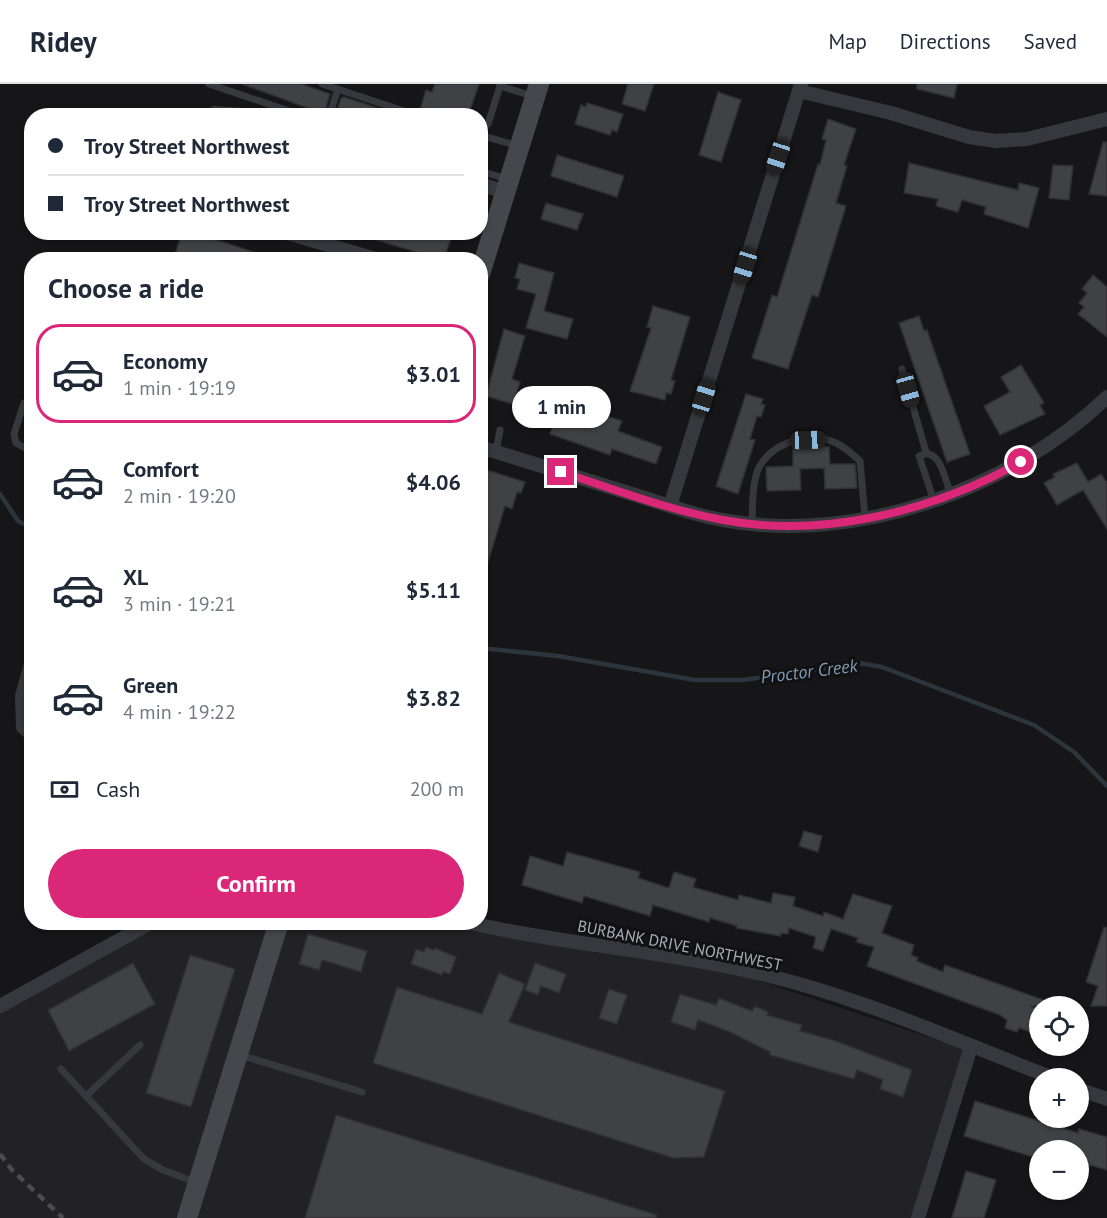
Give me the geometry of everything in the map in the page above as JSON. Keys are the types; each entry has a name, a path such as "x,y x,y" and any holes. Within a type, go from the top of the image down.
{"main road":[{"path":"487,252 537,90"},
{"path":"186,1218 274,930"}],"street":[{"path":"670,506 800,88 969,137 996,141 1027,139 1107,119"},
{"path":"488,185 507,186"},
{"path":"311,240 352,252"},
{"path":"488,450 670,506 723,520 773,526 817,524 865,517 934,501 990,479 1037,453 1087,417 1107,397"},
{"path":"24,689 22,696 24,727"},
{"name":"BURBANK DRIVE NORTHWEST","path":"488,927 628,948 754,972 859,1004 1029,1069"},
{"path":"0,1006 138,930"},
{"path":"918,1218 971,1047"},
{"path":"1089,1093 1107,1099"}],"lane":[{"path":"209,84 280,108"},
{"path":"322,84 395,108"},
{"path":"488,124 500,85 537,90"},
{"path":"332,108 338,89"},
{"path":"488,137 519,147"},
{"path":"488,175 507,186"},
{"path":"902,369 926,452"},
{"path":"24,403 14,434 16,443 24,448"},
{"path":"496,452 500,430"},
{"path":"752,524 753,493 762,462 789,440 827,439 841,445 860,461 865,517"},
{"path":"934,501 919,456 926,452 932,453 937,458 951,495"},
{"path":"86,1096 140,1045"},
{"path":"238,1054 362,1092"},
{"path":"61,1069 144,1159 163,1170 198,1183"}],"shaded area":[{"path":"488,926 727,970 970,1051 913,1218 0,1218 0,1008 147,930 488,930"}],"building":[{"path":"242,84 302,84 330,94 326,108 308,108"},
{"path":"435,84 479,84 471,108 421,108 426,90 432,92"},
{"path":"628,84 654,84 645,111 622,104"},
{"path":"917,84 957,84 954,98 917,89"},
{"path":"718,92 741,100 721,162 699,155"},
{"path":"344,97 378,108 338,108 341,98"},
{"path":"587,103 623,114 617,132 612,130 610,135 575,124 581,105 586,107"},
{"path":"828,119 856,129 844,165 847,166 836,203 846,206 818,297 812,295 788,369 752,358 772,295 777,297 818,164 820,165 826,140 822,139"},
{"path":"1103,142 1107,142 1107,196 1089,194"},
{"path":"557,155 624,176 617,197 551,176"},
{"path":"909,163 1018,190 1019,183 1039,188 1028,228 984,214 986,207 962,200 958,212 936,206 938,199 904,193"},
{"path":"1053,165 1073,166 1069,200 1049,198"},
{"path":"546,203 583,214 577,230 541,219"},
{"path":"180,240 217,240 254,252 176,252"},
{"path":"376,240 451,240 446,252 416,252"},
{"path":"519,263 554,273 544,311 573,319 567,339 526,328 536,294 517,289 520,279 515,278"},
{"path":"1093,275 1107,287 1107,337 1078,314 1084,307 1079,303 1087,293 1082,289"},
{"path":"653,306 690,317 671,380 675,381 671,394 666,393 665,400 630,391 651,328 647,327"},
{"path":"919,316 924,331 927,330 970,454 947,462 899,323"},
{"path":"504,329 525,336 512,379 520,382 513,404 488,397 488,389"},
{"path":"1021,365 1044,403 1040,405 1045,414 1000,435 984,406 1010,392 1001,377"},
{"path":"746,394 763,399 761,404 765,405 761,417 757,416 750,439 755,440 738,494 716,486"},
{"path":"561,402 622,421 618,431 662,447 656,464 612,449 610,455 550,434"},
{"path":"814,444 829,447 830,464 855,464 857,488 825,489 824,468 800,469 801,490 767,491 766,467 793,466 793,447"},
{"path":"1077,463 1088,482 1101,474 1107,483 1107,529 1083,490 1057,505 1044,483 1055,477 1053,474"},
{"path":"488,470 525,482 521,493 517,492 512,509 505,506 488,562"},
{"path":"804,831 822,836 818,852 799,846"},
{"path":"567,852 640,872 638,878 669,888 674,872 696,879 693,887 738,900 739,895 771,903 773,893 795,897 793,906 823,916 824,912 843,919 853,894 892,906 882,933 914,945 911,955 918,958 917,961 943,972 945,965 1032,996 1029,996 1029,1031 1019,1028 1017,1032 1005,1028 1007,1020 1000,1015 867,966 874,947 856,942 858,938 831,929 823,951 813,948 816,937 789,928 788,934 781,933 781,936 736,928 737,926 710,918 709,922 653,905 650,916 584,896 582,903 522,885 530,856 563,866"},
{"path":"1104,927 1107,928 1107,1006 1091,1006 1098,986 1086,982"},
{"path":"308,934 367,951 361,972 322,960 319,970 299,964"},
{"path":"426,947 434,950 435,948 456,957 450,974 443,972 442,975 411,964 416,949 424,952"},
{"path":"190,955 235,969 191,1107 146,1093"},
{"path":"133,963 155,1004 69,1051 48,1010"},
{"path":"535,963 566,974 559,993 541,986 538,995 525,990"},
{"path":"499,973 525,984 509,1022 725,1091 704,1157 673,1158 373,1063 397,987 482,1014"},
{"path":"609,989 627,995 617,1024 599,1018"},
{"path":"680,994 716,1005 719,998 752,1011 755,1006 768,1012 767,1015 802,1025 800,1031 833,1040 912,1070 903,1097 880,1089 883,1080 857,1070 854,1079 770,1055 770,1052 730,1032 698,1020 695,1030 671,1022"},
{"path":"975,1101 1029,1118 1029,1128 1062,1128 1078,1133 1079,1129 1107,1137 1107,1170 1090,1165 1089,1168 1089,1140 1029,1140 1029,1156 964,1136"},
{"path":"336,1115 657,1215 656,1218 305,1218"},
{"path":"966,1171 996,1180 984,1218 952,1218"}],"waterway":[{"name":"Proctor Creek","path":"0,494 18,521 24,524"},
{"name":"Proctor Creek","path":"488,649 558,656 695,680 743,680 859,663 882,667 1034,725 1074,752 1107,786"}],"railway":[{"path":"0,1154 12,1170 63,1218"}],"route":[{"path":"561,472 723,520 773,526 817,524 888,514 940,500 990,479 1021,462"}]}
